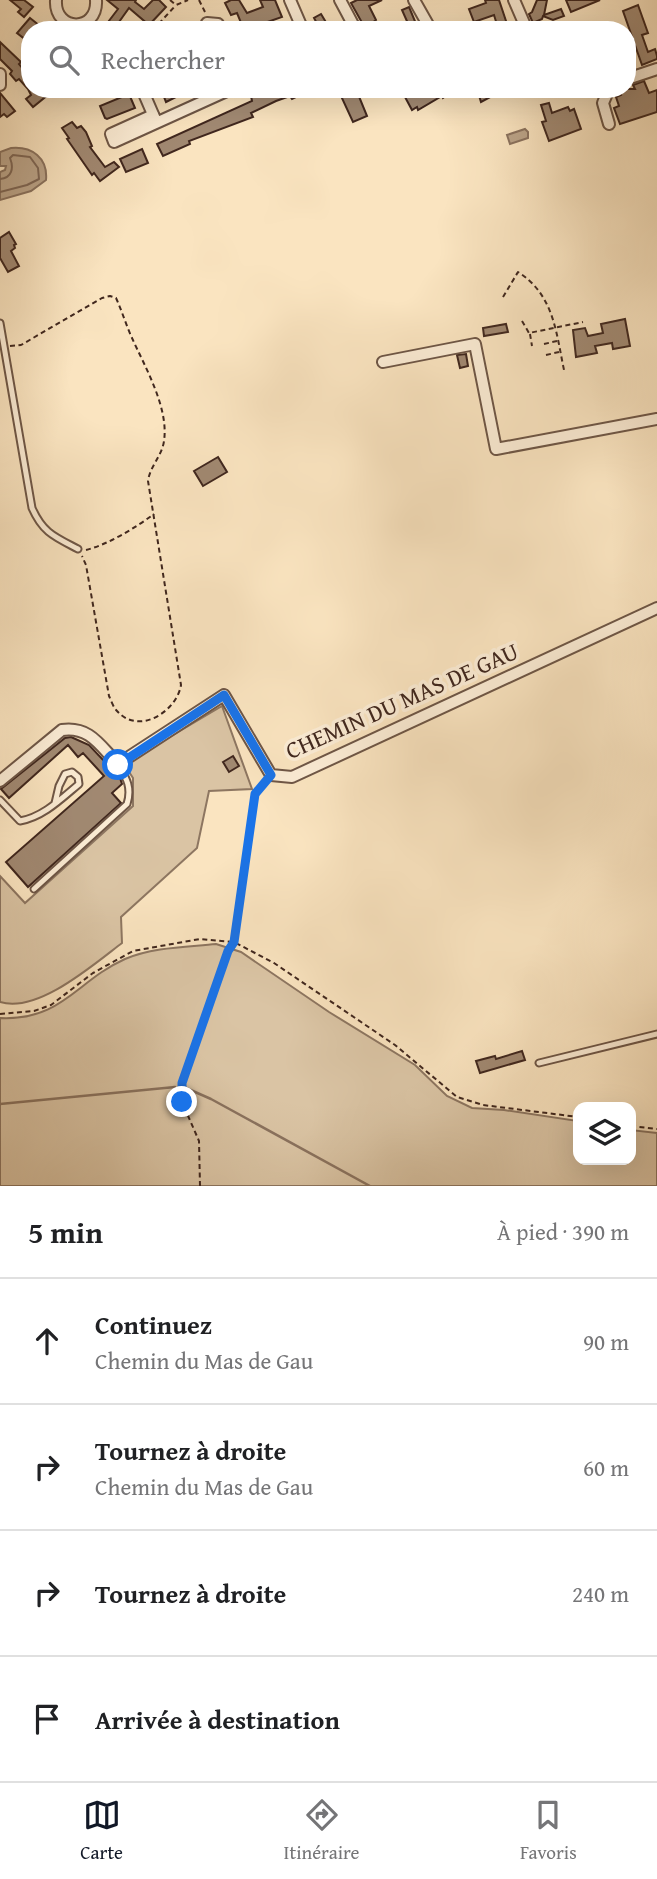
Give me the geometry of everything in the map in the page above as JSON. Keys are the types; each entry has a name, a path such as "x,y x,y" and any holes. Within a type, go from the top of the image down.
{"street":[{"path":"57,0 56,7 62,19 67,21"},
{"path":"88,21 95,12 96,0"},
{"path":"290,0 299,21"},
{"path":"340,0 351,21"},
{"path":"414,0 426,21"},
{"path":"514,0 523,21"},
{"path":"636,76 657,69"},
{"path":"0,74 0,85"},
{"path":"146,98 155,119 208,98"},
{"path":"605,98 603,103 609,124"},
{"path":"383,362 475,344 496,449 657,419"},
{"name":"CHEMIN DU MAS DE GAU","path":"118,765 224,695 271,775 292,776 657,608"},
{"path":"0,779 62,730 74,728 85,731 118,765"}],"lane":[{"path":"0,323 32,508 38,523 47,532 78,549"},
{"path":"34,889 127,804 130,793 128,780 118,765"},
{"path":"0,800 20,821 32,819 55,803 79,784 78,777 72,772 65,774 55,803"},
{"path":"539,1063 657,1034"}],"path":[{"path":"170,0 177,5"},
{"path":"162,21 177,5 188,0"},
{"path":"199,0 207,21"},
{"path":"503,297 518,272 536,285 550,307 564,370"},
{"path":"4,346 21,345 102,298 110,296 116,298 132,340 150,374 161,413 164,439 149,471 148,481 181,685 180,694 174,704 153,718 139,722 127,718 116,711 109,696 86,565 78,549"},
{"path":"522,321 532,346"},
{"path":"529,333 583,322"},
{"path":"544,344 558,341"},
{"path":"546,355 560,352"},
{"path":"78,549 88,550 108,541 154,514"},
{"path":"200,1186 200,1141 182,1102 182,1083 228,951 234,942 255,794 271,775"},
{"path":"0,1014 34,1011 51,1005 93,973 133,951 200,939 234,942 274,963 395,1045 457,1097 483,1105 573,1116"},
{"path":"636,1126 657,1129"}],"shaded area":[{"path":"222,706 252,789 209,791 197,848 121,917 122,943 64,985 47,994 15,1004 0,1002 0,876 25,903 133,806 133,778 124,764"},
{"path":"216,944 241,952 329,1012 415,1065 447,1096 472,1108 573,1120 573,1165 636,1165 636,1131 657,1133 657,1186 0,1186 0,1018 39,1013 67,998 125,959 170,948"}],"water":[{"path":"525,129 528,138 510,144 507,135"},
{"path":"11,148 26,149 37,155 44,165 46,180 31,191 0,200 0,172 5,170 6,166 0,166 0,152"}],"building":[{"path":"10,0 24,0 33,7 24,17 18,12 21,9"},
{"path":"107,0 136,0 144,9 153,0 159,0 166,7 153,21 144,21 129,8 120,21 109,21 118,9"},
{"path":"239,0 247,13 263,7 260,0 275,0 282,17 270,21 240,21 237,13 231,15 225,3"},
{"path":"357,0 382,0 369,6 375,21 361,21 351,3"},
{"path":"485,0 499,0 506,21 496,21 494,15 474,21 469,9 486,3"},
{"path":"537,0 547,0 544,15 561,9 564,16 553,20 543,16 542,19 532,21 529,14"},
{"path":"566,0 600,0 571,12"},
{"path":"638,5 648,33 642,35 648,52 655,49 657,59 642,65 636,48 636,21 627,21 623,11"},
{"path":"409,7 415,21 407,21 402,10"},
{"path":"321,14 325,21 316,21 314,18"},
{"path":"0,42 21,62 21,81 19,79 16,81 10,74 12,71 0,59"},
{"path":"644,81 649,93 657,90 657,112 620,124 614,108 619,106 616,98 636,98 636,84"},
{"path":"0,93 15,111 7,117 4,114 0,117"},
{"path":"27,98 44,98 33,107"},
{"path":"119,98 131,98 135,108 107,119 100,106"},
{"path":"251,98 284,98 251,113 253,117 189,141 190,144 163,156 157,144 252,101"},
{"path":"342,98 360,98 367,116 353,122"},
{"path":"406,98 439,98 418,110 417,107 412,110"},
{"path":"549,103 552,113 568,107 570,111 574,109 581,129 549,141 542,122 546,121 541,105"},
{"path":"72,122 86,132 92,146 90,147 105,167 114,162 119,167 100,181 94,173 92,175 67,139 69,138 62,128"},
{"path":"142,149 148,163 126,172 120,159"},
{"path":"9,232 16,244 11,251 19,266 8,272 0,258 0,238"},
{"path":"625,319 630,346 613,349 612,343 595,346 597,353 576,357 573,330 585,328 588,336 603,333 601,324"},
{"path":"506,324 508,332 484,336 483,328"},
{"path":"466,354 468,366 460,368 457,355"},
{"path":"218,457 227,472 203,486 194,471"},
{"path":"71,737 89,745 120,778 122,784 112,793 121,803 28,887 6,862 104,776 83,753 78,757 68,745 9,798 1,789 65,738"},
{"path":"233,756 239,766 229,772 223,762"},
{"path":"522,1051 525,1060 480,1073 476,1061 495,1056 496,1059"}],"waterway":[{"path":"0,1104 175,1087"},
{"path":"186,1088 370,1186"}],"route":[{"path":"118,765 224,695 271,775 255,794 234,942 228,951 212,1004 182,1083 182,1102"}]}
